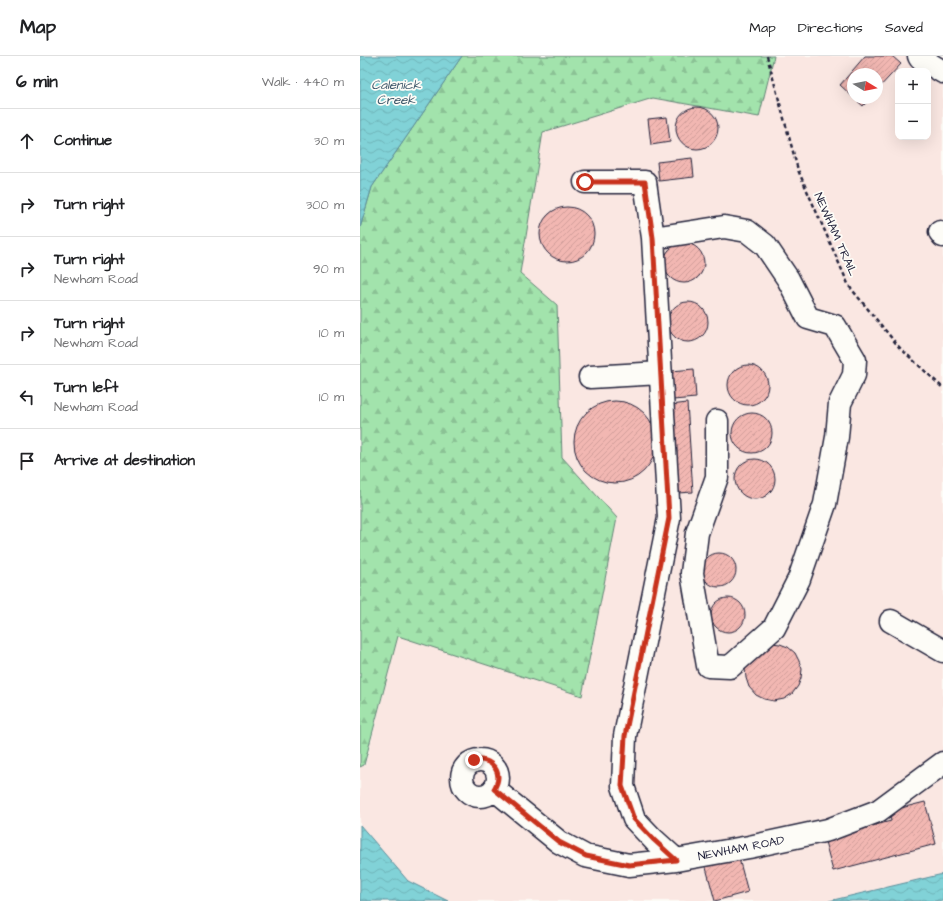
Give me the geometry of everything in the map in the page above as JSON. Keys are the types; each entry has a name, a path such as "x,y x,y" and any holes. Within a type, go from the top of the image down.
{"street":[{"path":"919,56 943,72"},
{"path":"585,182 645,182 653,238 662,373 669,518 625,736 622,786 634,819 676,860"},
{"path":"653,238 724,227 747,231 765,245 788,279 808,318 835,326 855,360 854,375 840,403 837,437 825,504 799,579 774,628 730,667 708,666 692,573 697,533 717,477 717,421"},
{"path":"590,377 662,373"},
{"path":"669,518 697,533"},
{"path":"891,620 943,651"},
{"name":"NEWHAM ROAD","path":"494,789 559,842 586,856 629,865 676,860 749,847 828,830 878,811 943,763"}],"path":[{"name":"NEWHAM TRAIL","path":"767,56 798,170 849,286 899,348 943,388"}],"shaded area":[{"path":"774,56 943,56 943,874 829,901 448,901 408,881 360,825 360,767 365,765 398,636 582,696 617,518 562,457 557,305 520,273 543,132 653,98 759,117"}],"green space":[{"path":"462,56 774,56 759,117 653,98 543,132 520,273 557,305 562,457 617,518 582,696 398,636 364,765 360,767 360,228 372,187"}],"water":[{"name":"Calenick Creek","path":"360,56 462,56 372,187 360,228"},
{"path":"360,825 408,881 448,901 360,901"},
{"path":"943,874 943,901 829,901"}],"building":[{"path":"865,56 892,56 901,64 897,68 895,68 895,70 883,84 883,68 855,68"},
{"path":"847,77 847,91 840,85"},
{"path":"693,107 701,107 709,110 715,116 718,128 715,140 709,146 701,149 693,149 685,146 679,140 676,132 676,124 679,116 685,110"},
{"path":"667,117 670,142 651,145 648,119"},
{"path":"692,158 694,177 659,181 657,162"},
{"path":"567,207 577,209 586,215 592,224 594,234 592,244 586,253 577,259 567,261 557,259 548,253 542,244 540,234 542,224 548,215 557,209"},
{"path":"684,243 692,245 698,249 702,255 704,263 702,271 698,277 692,281 684,283 676,281 670,277 666,271 664,263 666,255 670,249 676,245"},
{"path":"688,302 696,304 702,308 706,314 708,322 706,330 702,336 696,340 688,342 680,340 674,336 670,330 668,322 670,314 674,308 680,304"},
{"path":"748,365 756,367 762,371 766,377 768,385 766,393 762,399 756,403 748,405 740,403 734,399 730,393 728,385 730,377 734,371 740,367"},
{"path":"694,369 696,398 673,400 671,371"},
{"path":"615,401 631,404 644,413 653,426 656,442 653,458 644,471 631,480 615,483 599,480 586,471 577,458 574,442 577,426 586,413 599,404"},
{"path":"687,403 693,492 678,493 671,405"},
{"path":"752,413 760,415 766,419 770,425 772,433 770,441 766,447 760,451 752,453 744,451 738,447 734,441 732,433 734,425 738,419 744,415"},
{"path":"755,459 763,461 769,465 773,471 775,479 773,487 769,493 763,497 755,499 747,497 741,493 737,487 735,479 737,471 741,465 747,461"},
{"path":"716,553 722,553 726,554 733,560 736,570 735,577 729,584 722,587 716,587 712,586 705,580 702,573 702,567 703,563 709,556"},
{"path":"725,598 731,598 735,599 742,605 745,615 744,622 738,629 731,632 725,632 721,631 714,625 711,618 711,612 712,608 718,601"},
{"path":"771,643 788,647 795,653 802,669 798,686 792,694 784,699 774,701 764,699 756,695 749,687 745,669 748,659"},
{"path":"925,802 936,844 833,871 824,838 891,821 889,811"},
{"path":"738,855 748,892 715,901 705,864"}],"route":[{"path":"474,760 486,761 491,763 495,768 498,779 494,789 559,842 586,856 629,865 676,860 634,819 622,786 625,736 669,518 662,373 653,238 645,182 585,182"}]}
